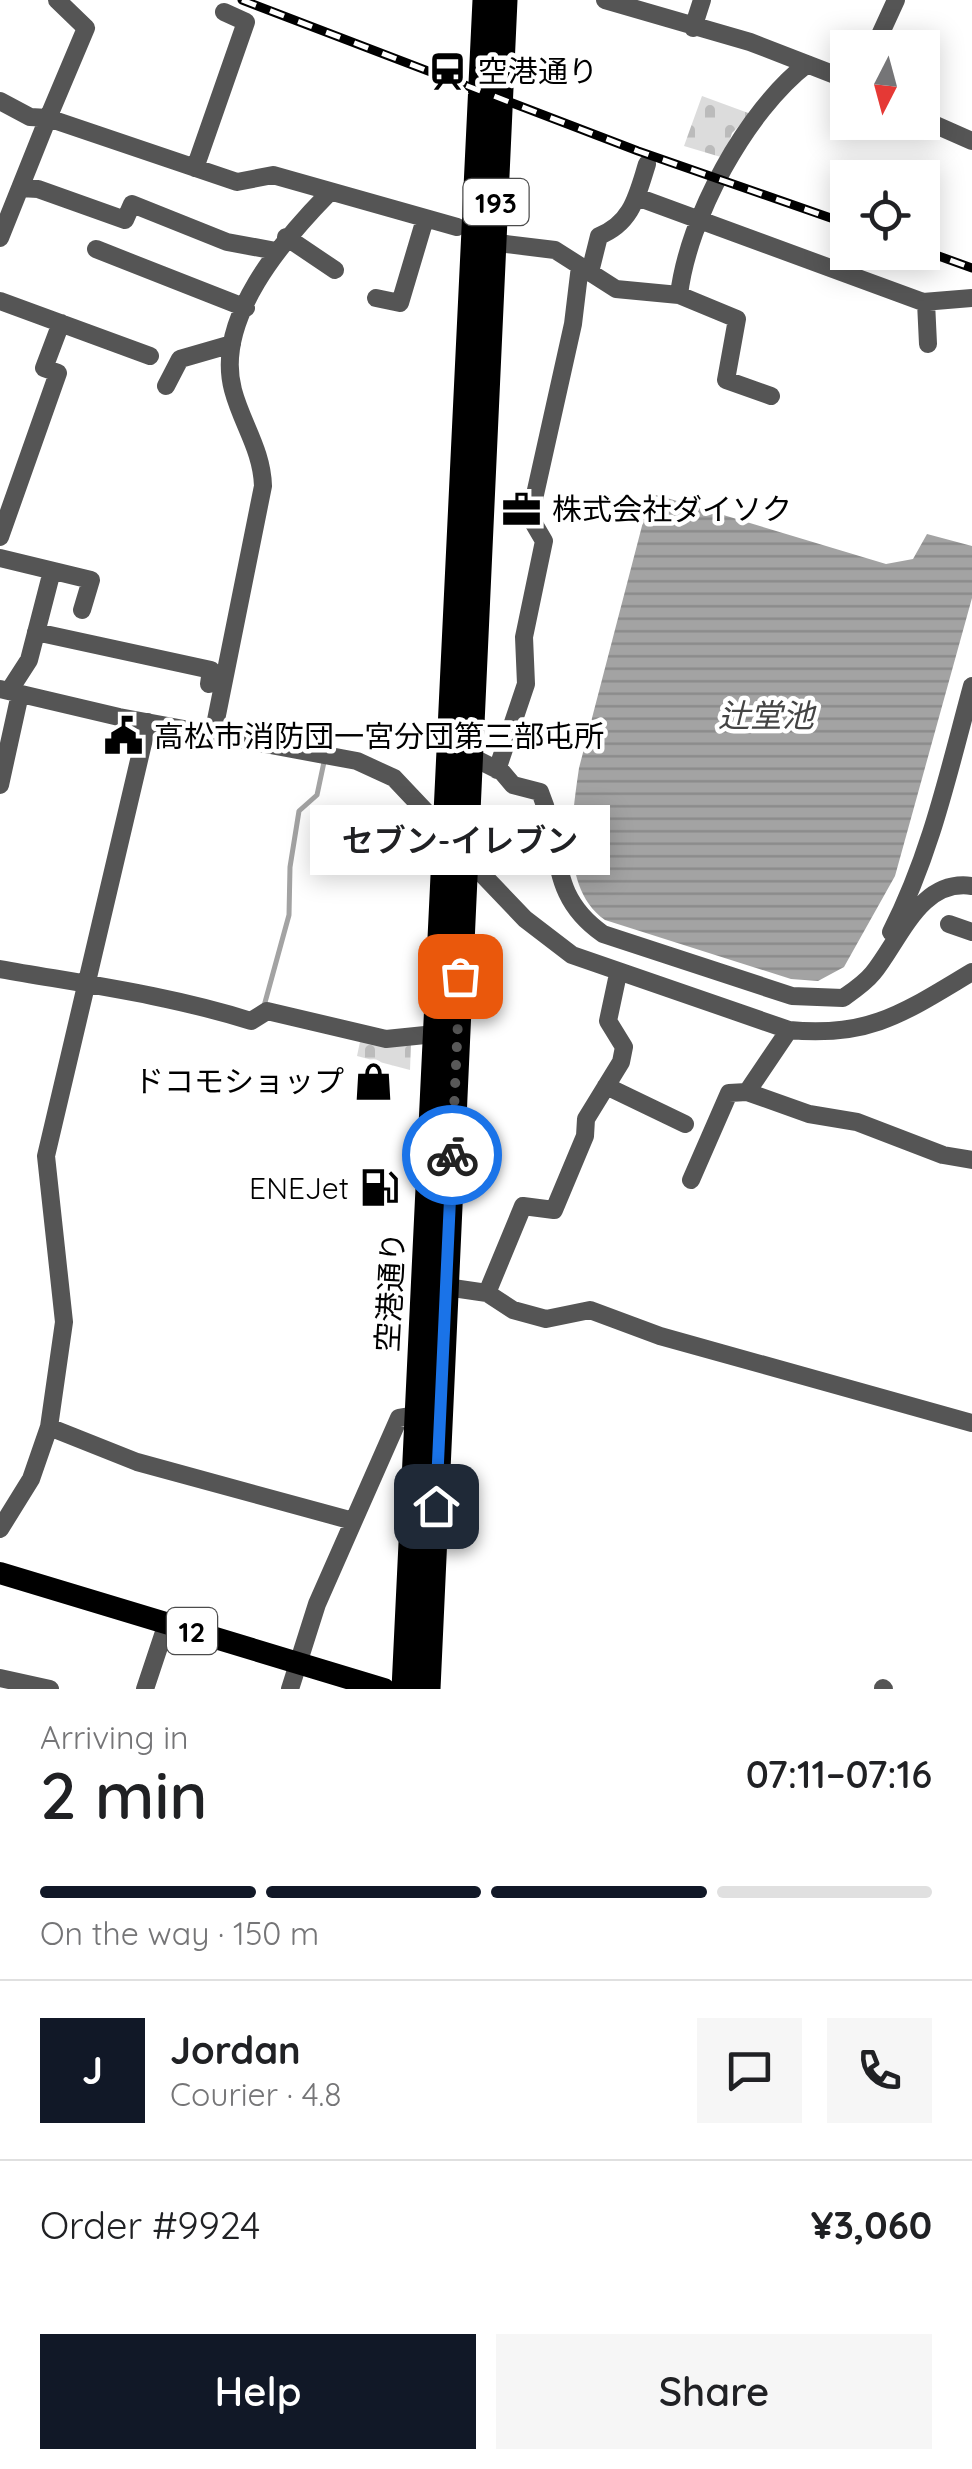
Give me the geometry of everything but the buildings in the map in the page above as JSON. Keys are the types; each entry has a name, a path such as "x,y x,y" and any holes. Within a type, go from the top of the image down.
{"highway":[{"path":"471,0 469,44 476,50 514,52 519,0"},
{"name":"空港通り","path":"428,1689 466,858 460,756 476,402 484,0"},
{"name":"空港通り","path":"476,402 505,0"},
{"path":"468,119 507,124 512,135 480,735 460,756 434,736 457,227 462,126 468,119"},
{"name":"空港通り","path":"404,1689 445,831 460,756"}],"main road":[{"name":"12","path":"0,1573 384,1689"}],"street":[{"path":"0,238 86,28 57,0"},
{"path":"605,0 644,7 694,28 830,73"},
{"path":"694,28 702,0"},
{"path":"882,30 896,0"},
{"path":"195,168 246,22 224,12"},
{"path":"680,295 682,268 719,178 764,104 807,64"},
{"path":"0,101 30,117 48,118 237,182 273,175 328,194 457,227"},
{"path":"940,127 972,141"},
{"path":"497,770 526,684 524,637 544,541 542,531 530,517 585,269 599,236 618,229 637,197 647,164"},
{"path":"20,188 38,189 125,220 132,204 227,242 281,244 335,270"},
{"path":"212,734 228,642 247,583 263,486 259,456 230,380 232,344 246,308 281,244 328,194"},
{"path":"637,197 837,273 926,302 972,298"},
{"path":"376,298 400,303 425,219"},
{"path":"506,244 555,250 616,289 680,295 737,319 726,380 772,396"},
{"path":"96,248 246,308"},
{"path":"0,301 150,356"},
{"path":"926,302 928,344"},
{"path":"0,538 58,373 44,368 61,323"},
{"path":"166,386 180,359 232,344"},
{"path":"0,558 91,580 82,610"},
{"path":"0,785 10,691 29,660 52,572"},
{"path":"36,632 211,670 209,684"},
{"path":"891,946 890,933 916,884 930,843 972,686"},
{"path":"10,691 148,722 299,749 379,769 420,800 466,858 549,940 618,974 789,1030 817,1033 874,1026 972,972"},
{"path":"0,1529 31,1479 49,1428 64,1322 46,1156 148,722"},
{"path":"460,756 497,770 513,786 540,792 548,812 562,888 578,914 603,934 792,996 842,998 858,987 930,894 961,884 972,886"},
{"path":"949,924 972,932"},
{"path":"0,968 178,998 251,1021 267,1011 386,1039 436,1034"},
{"path":"487,1294 523,1206 554,1210 585,1136 586,1120 624,1047 608,1021 618,974"},
{"path":"746,1092 789,1030"},
{"path":"606,1086 684,1124"},
{"path":"691,1180 729,1093 746,1092 809,1114 873,1126 944,1156 972,1160"},
{"path":"446,1287 487,1294 513,1310 546,1319 590,1310 660,1336 972,1423"},
{"path":"290,1689 317,1604 398,1418 417,1415"},
{"path":"49,1428 137,1462 353,1521"},
{"path":"145,1689 168,1624"},
{"path":"0,1678 50,1689"}],"green space":[{"path":"702,96 751,114 732,133 724,158 684,146"},
{"path":"361,1037 411,1044 410,1070 357,1056"}],"water":[{"name":"辻堂池","path":"657,495 886,564 913,559 927,534 972,546 972,598 895,876 844,967 818,981 791,979 605,920 581,890 572,850 579,768 649,499"}],"waterway":[{"path":"264,1006 289,915 290,867 299,811 317,795 324,762"}],"railway":[{"path":"242,0 638,151 830,218"},
{"path":"940,256 972,268"}],"way so far":[{"path":"452,1155 460,976"}],"place":[{"name":"空港通り","path":"448,71"},
{"name":"株式会社ダイソク","path":"522,509"},
{"name":"高松市消防団一宮分団第三部屯所","path":"124,736"},
{"name":"セブン-イレブン","path":"460,976"},
{"name":"ドコモショップ","path":"374,1081"},
{"name":"ENEJet","path":"379,1188"}],"route":[{"path":"436,1506 452,1155"}]}
